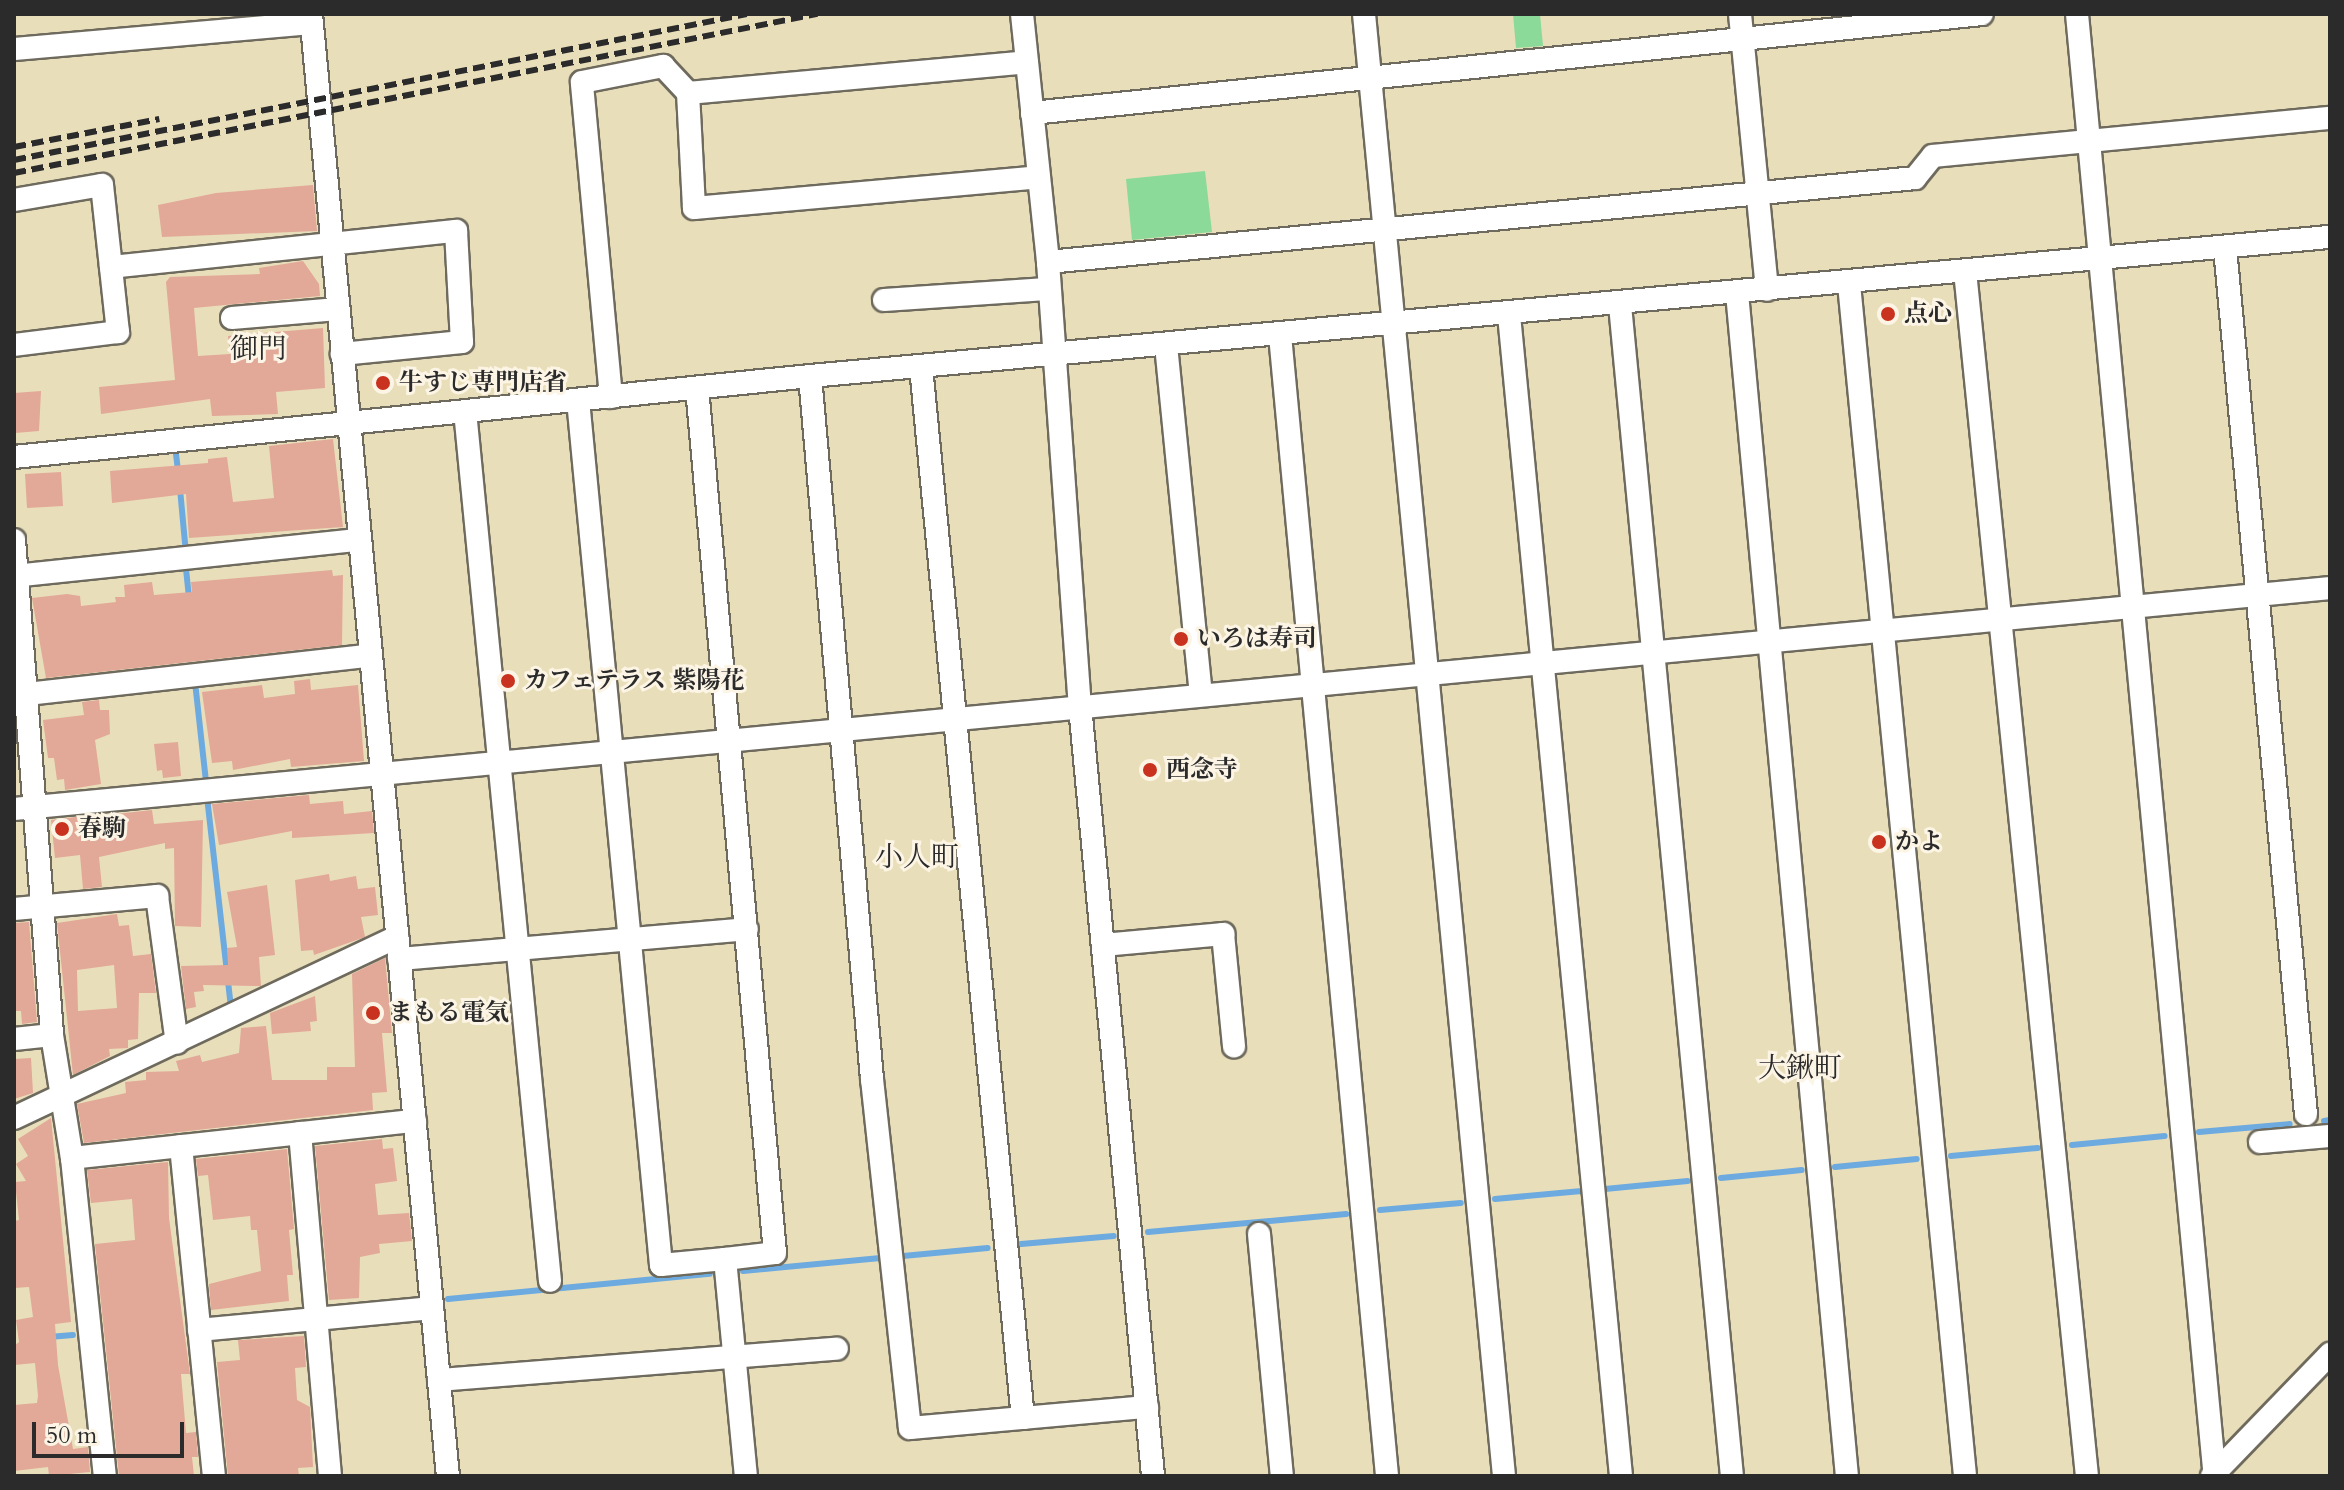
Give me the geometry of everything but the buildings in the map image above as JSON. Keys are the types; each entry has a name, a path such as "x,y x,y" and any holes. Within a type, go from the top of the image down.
{"street":[{"path":"1022,14 1048,262 1051,356 1080,706 1153,1476"},
{"path":"1364,14 1388,229 1394,324 1504,1476"},
{"path":"1740,14 1767,290"},
{"path":"1032,113 1371,81 1982,14"},
{"path":"2077,14 2092,142 2098,257 2213,1472"},
{"path":"14,49 310,18 323,111 356,540 448,1476"},
{"path":"688,93 1027,62"},
{"path":"611,397 582,82 663,66 688,93 694,208 1039,177"},
{"path":"1048,262 1915,178 1933,156 2330,118"},
{"path":"14,200 102,185 118,332 14,345"},
{"path":"111,267 333,241 456,231 462,342 342,354"},
{"path":"14,457 810,376 1620,305 2330,237"},
{"path":"2225,248 2306,1114"},
{"path":"1965,271 1997,617 2087,1476"},
{"path":"1849,284 1965,1476"},
{"path":"884,300 1047,289"},
{"path":"1737,293 1847,1476"},
{"path":"1620,305 1732,1476"},
{"path":"232,318 338,309"},
{"path":"1509,315 1621,1476"},
{"path":"1280,335 1387,1476"},
{"path":"1166,345 1201,694"},
{"path":"921,367 952,717 1023,1418"},
{"path":"810,376 910,1428 1147,1407"},
{"path":"578,400 661,1265 725,1259 775,1253 697,388"},
{"path":"465,411 550,1281"},
{"path":"14,540 37,807 52,1035 72,1158 105,1476"},
{"path":"16,575 356,540"},
{"path":"14,809 381,770 2330,588"},
{"path":"27,694 368,656"},
{"path":"14,909 157,896 177,1043"},
{"path":"14,1118 177,1043 398,948 517,950 747,929"},
{"path":"1103,945 1223,934 1234,1046"},
{"path":"14,1039 52,1035"},
{"path":"72,1158 415,1121"},
{"path":"300,1133 330,1476"},
{"path":"2260,1142 2330,1136"},
{"path":"181,1146 214,1476"},
{"path":"1259,1234 1282,1476"},
{"path":"725,1259 746,1476"},
{"path":"199,1330 432,1308"},
{"path":"439,1380 837,1349"},
{"path":"2213,1472 2330,1354"}],"green space":[{"path":"1513,14 1540,14 1543,46 1516,48"},
{"path":"1205,171 1212,232 1132,240 1126,179"}],"waterway":[{"path":"175,446 178,470"},
{"path":"180,489 186,554"},
{"path":"186,569 189,597"},
{"path":"195,682 206,781"},
{"path":"207,797 231,1008"},
{"path":"2324,1121 2330,1120"},
{"path":"2199,1132 2290,1124"},
{"path":"2072,1145 2165,1136"},
{"path":"1951,1156 2038,1148"},
{"path":"1835,1167 1917,1159"},
{"path":"1721,1178 1802,1170"},
{"path":"1605,1189 1688,1181"},
{"path":"1495,1199 1582,1191"},
{"path":"1380,1210 1461,1203"},
{"path":"1148,1232 1346,1214"},
{"path":"1021,1244 1114,1236"},
{"path":"903,1256 988,1248"},
{"path":"743,1271 880,1258"},
{"path":"448,1299 710,1274"},
{"path":"49,1337 73,1335"}],"railway":[{"path":"14,160 747,14"},
{"path":"14,173 817,14"},
{"path":"14,147 159,119"}],"place":[{"name":"点心","path":"1888,314"},
{"name":"牛すじ専門店省","path":"383,383"},
{"name":"いろは寿司","path":"1181,639"},
{"name":"カフェテラス 紫陽花","path":"508,681"},
{"name":"西念寺","path":"1150,770"},
{"name":"春駒","path":"62,829"},
{"name":"かよ","path":"1879,842"},
{"name":"まもる電気","path":"373,1013"}],"district":[{"name":"御門","path":"258,349"},
{"name":"小人町","path":"917,857"},
{"name":"大鍬町","path":"1800,1068"}]}
